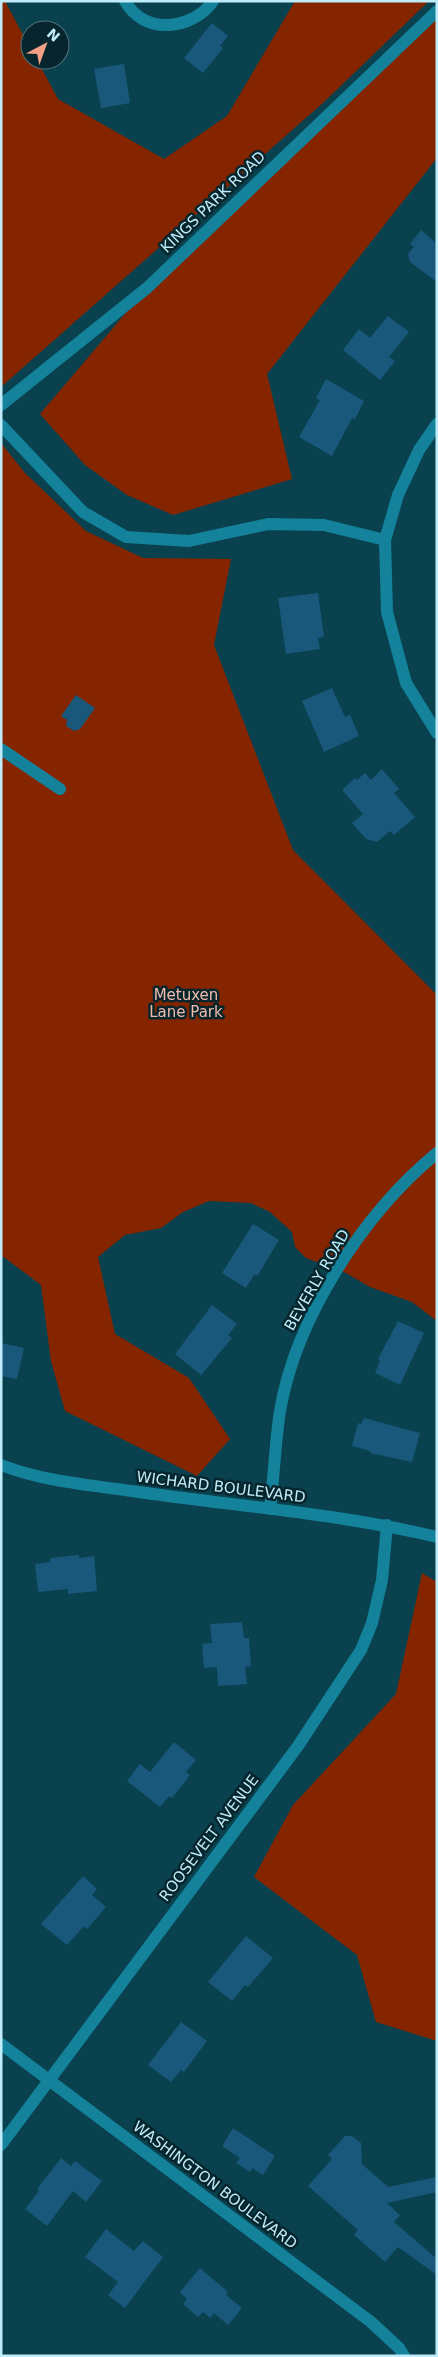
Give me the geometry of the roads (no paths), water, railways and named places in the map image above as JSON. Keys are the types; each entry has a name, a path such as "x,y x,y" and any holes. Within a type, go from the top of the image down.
{"street":[{"path":"125,1 140,17 157,24 175,25 192,20 207,10 213,1"},
{"name":"KINGS PARK ROAD","path":"1,404 147,288 437,11"},
{"path":"1,424 83,512 126,537 189,541 268,524 324,525 385,540"},
{"path":"437,424 419,450 410,468 398,495 385,540 387,612 406,683 437,733"},
{"path":"1,749 60,789"},
{"name":"BEVERLY ROAD","path":"270,1509 280,1412 301,1339 336,1274 365,1230 409,1176 437,1153"},
{"name":"WICHARD BOULEVARD","path":"1,1465 58,1480 387,1526 437,1537"},
{"name":"ROOSEVELT AVENUE","path":"1,2145 298,1746 361,1650 372,1623 382,1580 387,1526"},
{"name":"WASHINGTON BOULEVARD","path":"1,2044 371,2322 399,2348 404,2356"}],"park label":[{"name":"Metuxen Lane Park","path":"186,1004"}]}
